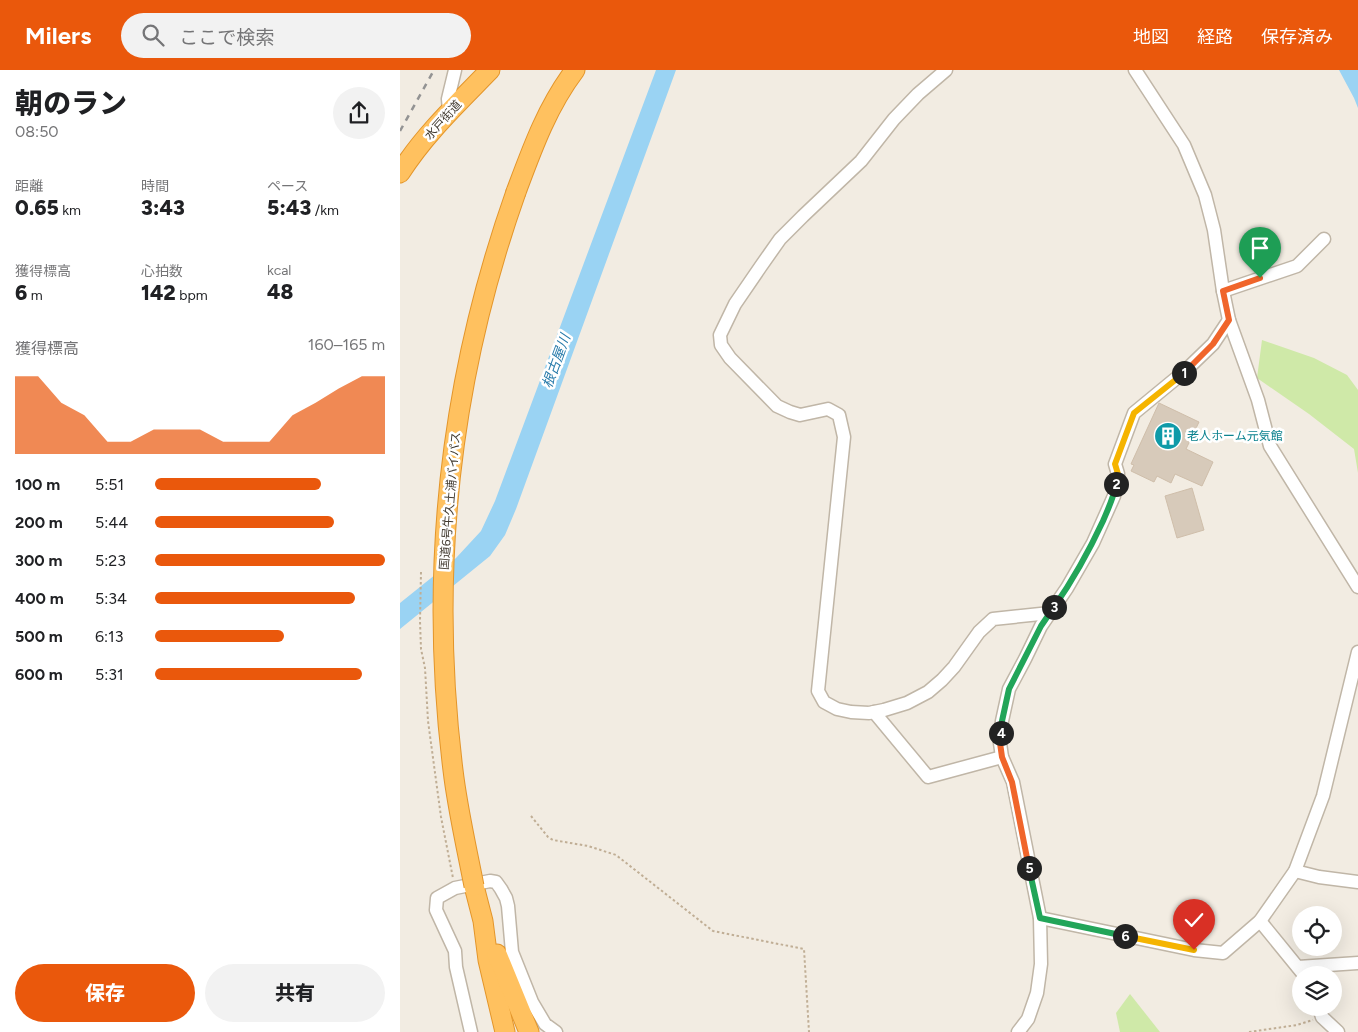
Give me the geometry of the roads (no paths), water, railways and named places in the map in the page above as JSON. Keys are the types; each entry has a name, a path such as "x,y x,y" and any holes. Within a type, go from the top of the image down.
{"highway":[{"name":"水戸街道","path":"400,173 410,156 490,70"},
{"name":"国道6号牛久土浦バイパス","path":"483,921 462,828 454,778 445,678 443,625 445,535 450,474 474,336 497,248 538,134 554,101 575,70"},
{"path":"483,921 488,960 505,1032"},
{"path":"483,921 529,1032"}],"street":[{"path":"450,111 448,99 455,70"},
{"path":"946,70 906,106 861,161 780,240 735,304 720,334 721,345 730,358 778,406 800,415 828,409 839,415 844,437 818,691 824,702 836,709 851,712 874,712 907,703 928,692 942,680 954,667 978,632 992,619 1050,613"},
{"path":"1135,70 1184,145 1205,195 1214,230 1229,320 1258,400 1270,446 1358,586"},
{"path":"1223,291 1297,266 1324,239"},
{"path":"1018,1032 1028,1019 1037,993 1041,964 1040,918 1012,782 1002,757 1000,743 1002,721 1009,689 1041,626 1067,588 1093,543 1114,496 1118,474 1115,464 1134,413 1186,371 1213,344 1229,320"},
{"path":"1040,918 1194,950 1223,953 1260,920 1295,871 1323,796 1358,652"},
{"path":"874,712 928,777 1002,757"},
{"path":"1295,871 1319,877 1358,882"},
{"path":"471,1032 456,968 455,951 436,910 437,898 454,888 490,881 496,882 506,898 512,952 532,1002 545,1024 556,1032"},
{"path":"1260,920 1297,966"},
{"path":"1337,966 1358,963"},
{"path":"1324,1016 1338,1032"}],"water":[{"name":"根古屋川","path":"656,70 676,70 505,535 490,556 400,629 400,603 456,558 481,531 495,501"},
{"path":"1339,70 1358,70 1358,108 1354,98"}],"railway":[{"path":"400,131 434,70"}],"place":[{"name":"老人ホーム元気館","path":"1168,436"}]}
